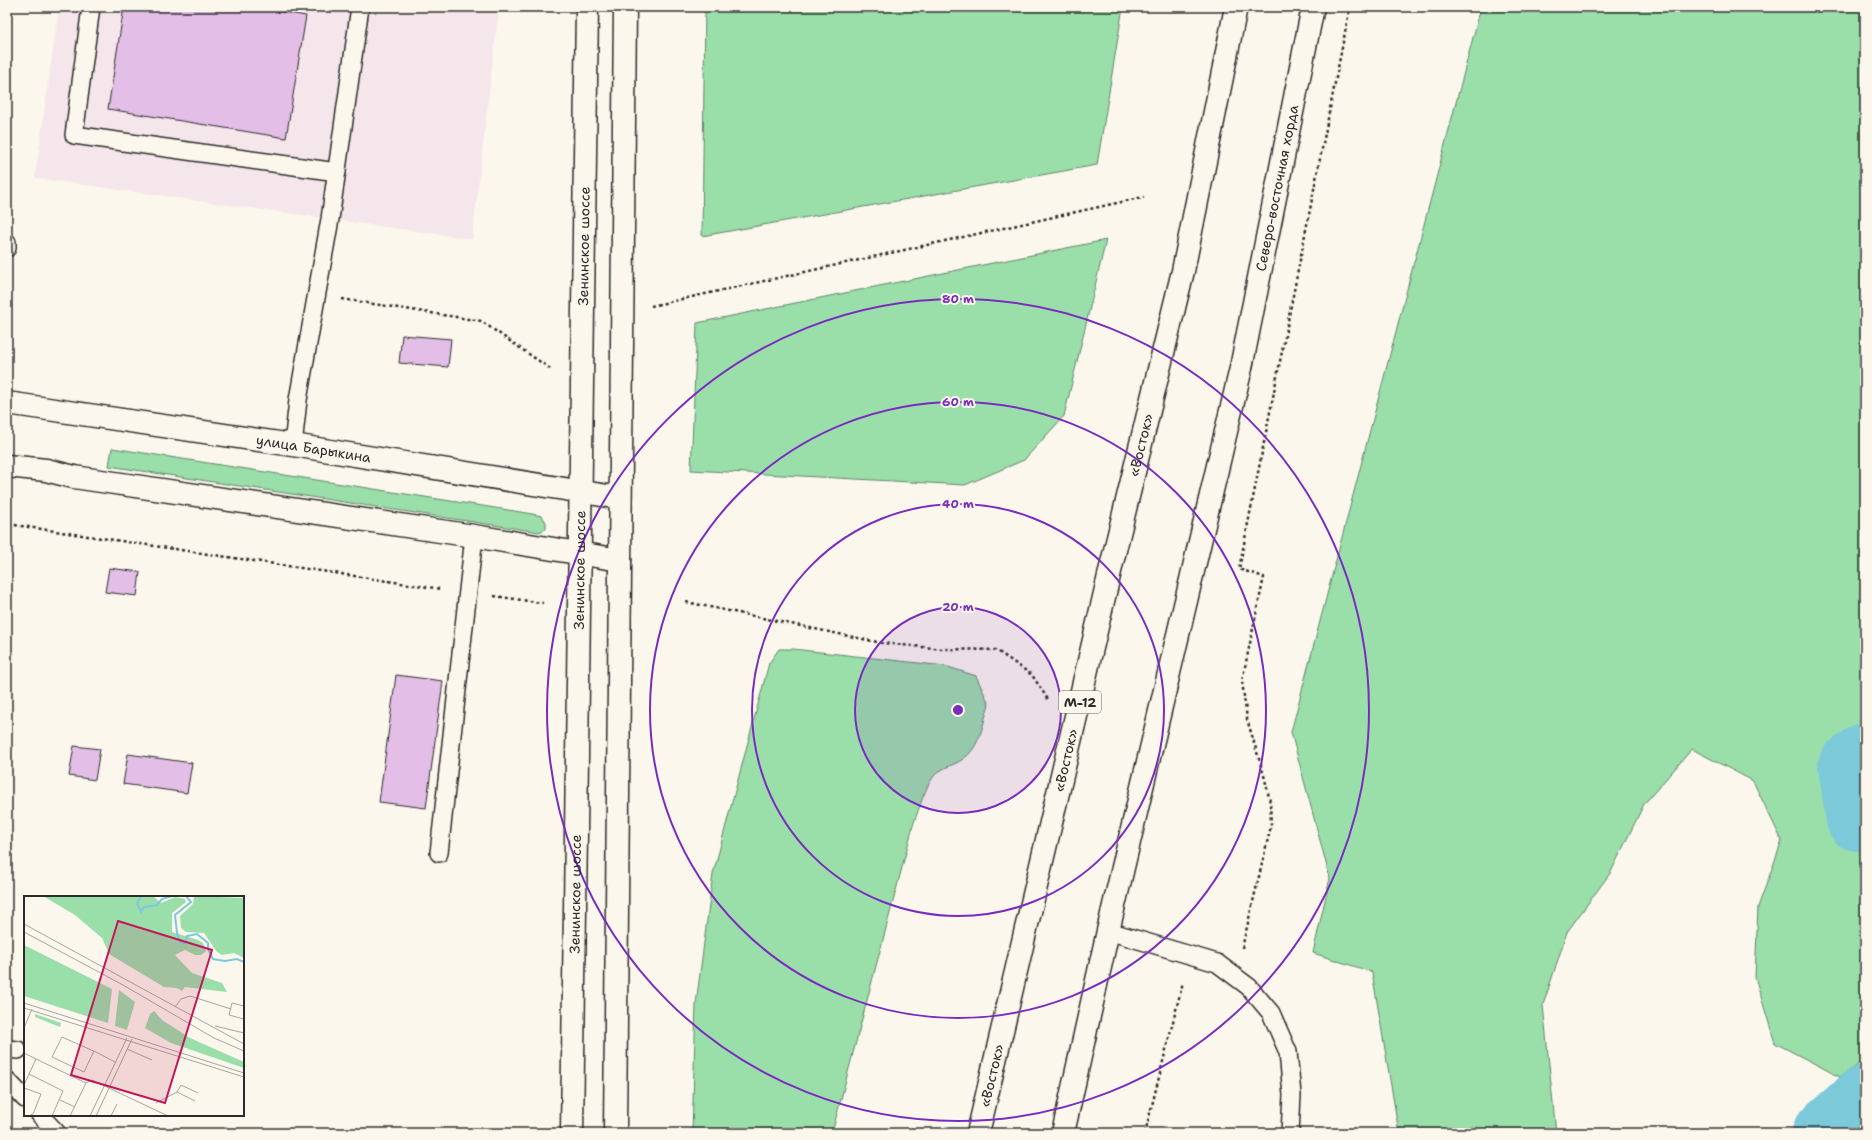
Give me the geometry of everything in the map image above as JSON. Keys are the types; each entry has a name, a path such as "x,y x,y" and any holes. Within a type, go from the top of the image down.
{"main road":[{"name":"Зенинское шоссе","path":"572,1133 587,7"},
{"path":"615,1133 625,7"},
{"name":"«Восток»","path":"978,1133 1116,546 1184,271 1236,7"},
{"name":"Северо-восточная хорда","path":"1108,931 1241,368 1313,7"},
{"name":"улица Барыкина","path":"7,403 293,445 620,498"},
{"path":"7,466 46,470 74,476 474,536 620,560"},
{"path":"1063,1133 1108,931"}],"lane":[{"path":"92,7 74,135 337,172"},
{"path":"293,445 298,400 337,172 360,7"},
{"path":"7,242 7,248"},
{"path":"439,853 474,536"},
{"path":"1108,931 1217,963 1249,987 1271,1013 1288,1052 1292,1096 1290,1133"},
{"path":"7,1080 24,1098"},
{"path":"41,1116 57,1133"}],"path":[{"path":"1242,948 1270,826 1268,794 1247,719 1242,681 1264,577 1239,569 1350,7"},
{"path":"650,306 1144,197"},
{"path":"317,295 480,321 558,373"},
{"path":"7,529 8,524 543,603"},
{"path":"686,602 882,643 943,649 996,650 1032,675 1072,737"},
{"path":"1145,1133 1190,954"}],"shaded area":[{"path":"59,7 499,7 472,239 35,178"}],"green space":[{"path":"705,7 1123,7 1097,165 702,236"},
{"path":"1481,7 1865,7 1865,1060 1840,1077 1775,1043 1755,977 1758,907 1782,841 1753,781 1692,749 1644,804 1611,872 1567,932 1543,1005 1556,1133 1399,1133 1372,972 1313,953 1330,878 1291,732"},
{"path":"1106,240 1064,416 1024,460 965,485 691,470 697,323"},
{"path":"112,448 527,513 542,516 546,522 546,529 539,532 109,466"},
{"path":"779,649 793,649 945,666 976,676 989,704 977,742 969,754 963,759 937,773 922,798 914,822 832,1133 692,1133 696,1004 713,874 769,663"}],"building":[{"path":"124,7 254,7 306,16 286,138 108,109"},
{"path":"402,335 451,339 448,367 399,363"},
{"path":"109,568 140,572 137,596 105,592"},
{"path":"396,675 443,681 426,808 379,802"},
{"path":"74,746 100,749 95,780 69,776"},
{"path":"128,754 192,763 187,793 123,784"}],"waterway":[{"path":"1865,754 1849,766 1857,820 1865,818"},
{"path":"1823,1133 1865,1096"}]}
